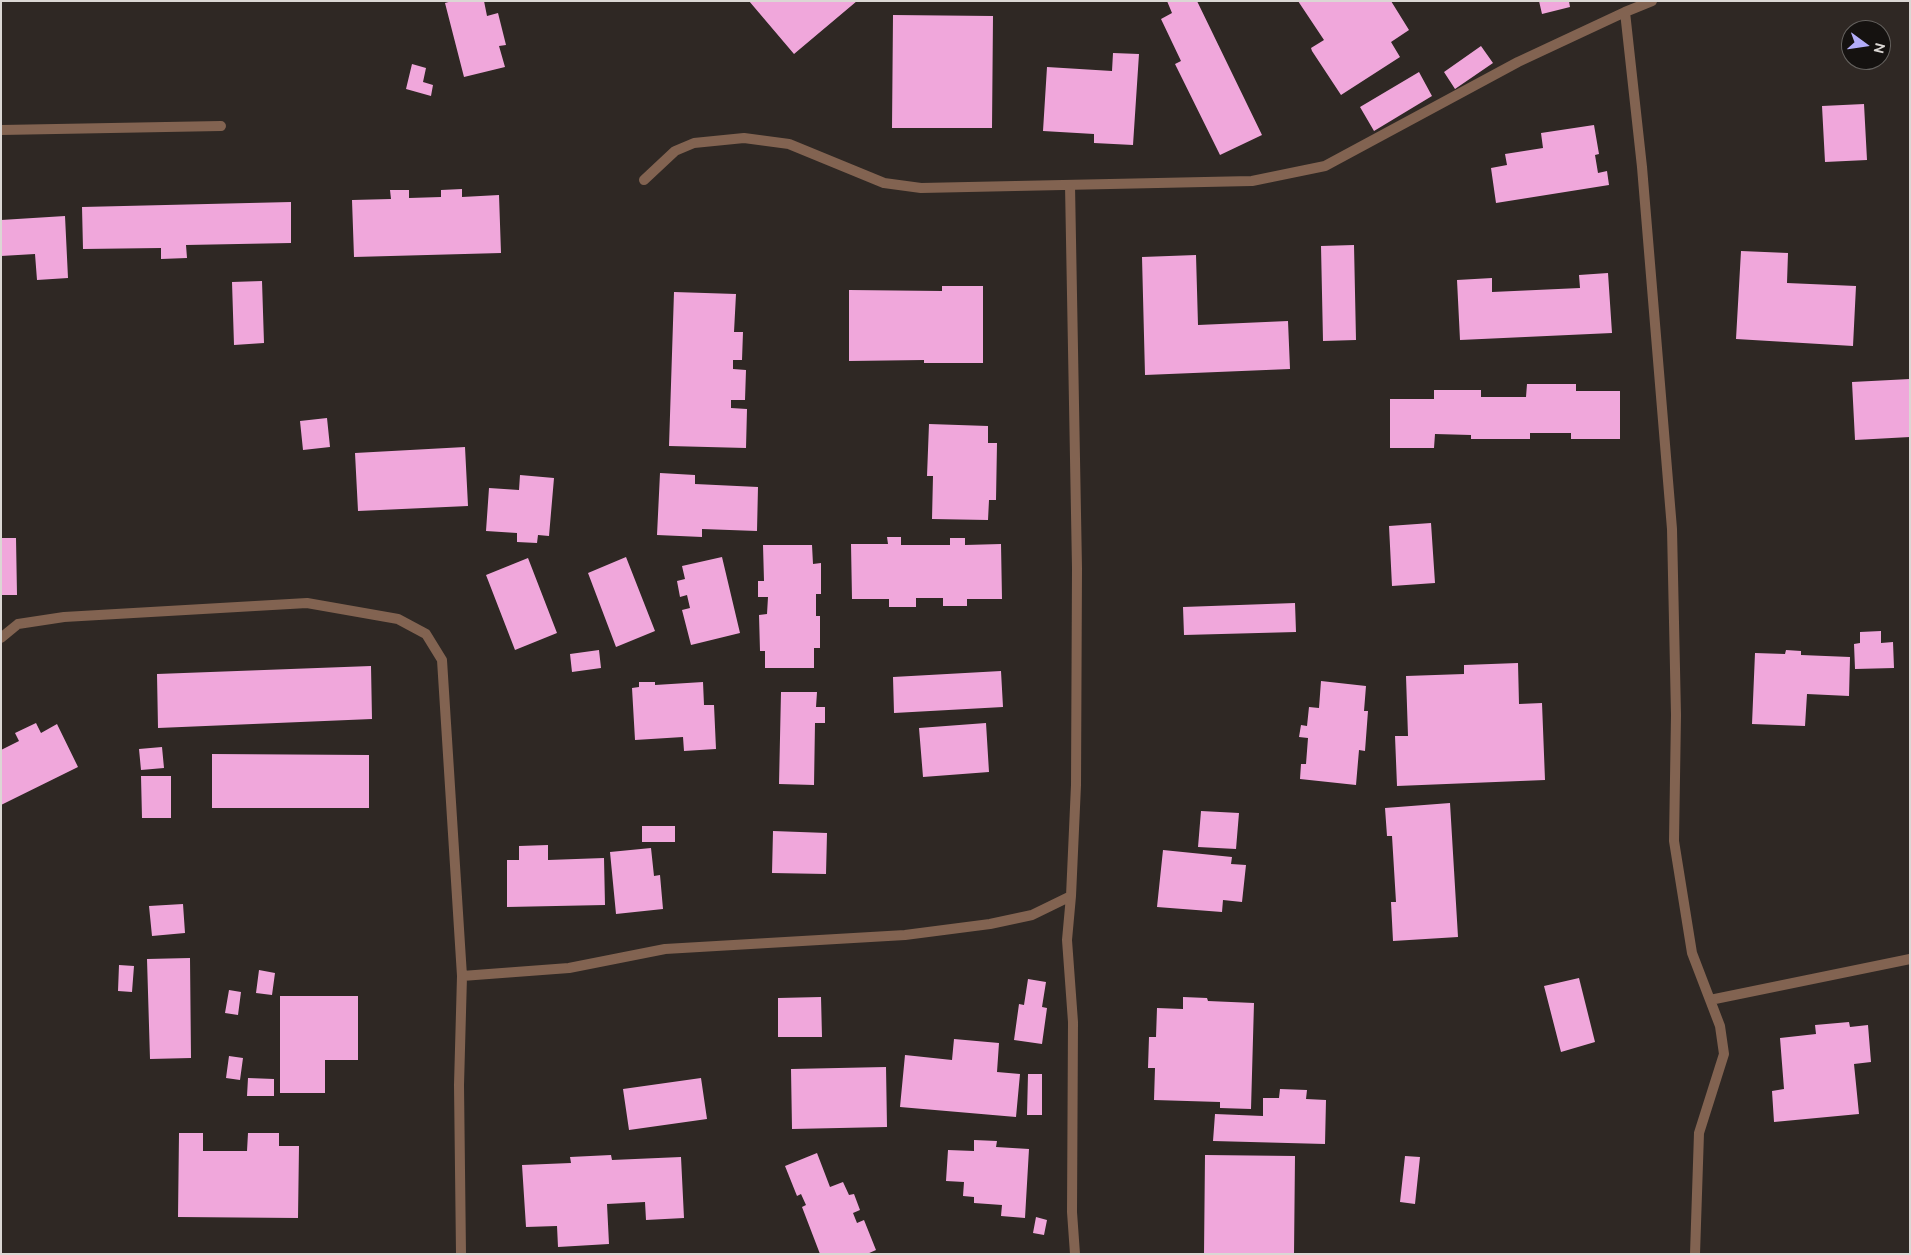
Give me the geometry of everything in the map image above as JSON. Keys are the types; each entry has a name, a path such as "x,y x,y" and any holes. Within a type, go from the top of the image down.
{"street":[{"path":"644,180 675,152 694,143 744,138 789,144 884,183 921,188 1252,181 1325,166 1518,62 1624,12 1652,1"},
{"path":"1624,12 1643,176 1672,530 1676,715 1674,841 1692,953 1720,1026 1724,1054 1699,1133 1695,1254"},
{"path":"1,130 221,126"},
{"path":"1070,186 1078,568 1076,785 1067,940 1073,1022 1072,1212 1075,1254"},
{"path":"1,638 18,624 64,617 307,603 398,619 426,634 442,660 462,976 459,1085 462,1254"},
{"path":"462,976 569,968 665,949 905,935 980,926 1032,915 1071,896"},
{"path":"1710,1000 1910,959"}],"building":[{"path":"452,1 484,1 487,16 498,13 506,45 499,46 505,67 464,77 445,3"},
{"path":"749,1 857,1 794,54"},
{"path":"1167,1 1197,1 1262,135 1220,155 1175,64 1181,61 1161,19 1172,13"},
{"path":"1298,1 1391,1 1409,30 1391,42 1400,57 1341,95 1312,51 1311,48 1324,40"},
{"path":"1539,1 1569,1 1570,7 1542,14"},
{"path":"893,15 993,16 992,128 892,128"},
{"path":"1481,46 1493,63 1455,89 1444,72"},
{"path":"1113,53 1139,54 1133,145 1094,143 1094,134 1043,131 1047,67 1112,71"},
{"path":"412,64 426,68 423,82 433,85 431,96 406,89"},
{"path":"1419,72 1432,96 1374,131 1360,107"},
{"path":"1864,104 1867,160 1825,162 1822,106"},
{"path":"1594,125 1599,154 1595,155 1598,173 1607,171 1609,185 1496,203 1491,168 1507,165 1505,154 1543,148 1541,133"},
{"path":"462,189 462,197 499,195 501,253 354,257 352,200 391,199 390,190 409,190 409,198 441,197 441,190"},
{"path":"291,202 291,243 186,245 187,258 161,259 161,248 83,249 82,207"},
{"path":"65,216 68,278 37,280 35,254 1,256 1,220"},
{"path":"1354,245 1356,340 1323,341 1321,246"},
{"path":"1741,251 1788,253 1787,283 1856,286 1853,346 1736,339"},
{"path":"1196,255 1198,325 1288,321 1290,369 1145,375 1142,257"},
{"path":"1608,273 1612,333 1460,340 1457,280 1492,278 1492,292 1580,288 1579,275"},
{"path":"262,281 264,343 234,345 232,282"},
{"path":"942,286 983,286 983,363 924,363 924,360 849,361 849,290 942,291"},
{"path":"674,292 736,294 734,332 743,332 742,360 733,360 733,369 746,370 745,400 731,400 731,408 747,409 746,448 669,446"},
{"path":"1910,379 1910,437 1855,440 1852,382"},
{"path":"1527,384 1576,384 1576,391 1620,391 1620,439 1571,439 1571,433 1530,433 1530,439 1471,439 1471,435 1435,434 1434,448 1390,448 1390,399 1434,399 1434,390 1481,390 1481,397 1526,397"},
{"path":"327,418 330,447 303,450 300,421"},
{"path":"929,424 988,426 988,443 997,443 996,500 989,500 988,520 932,519 933,476 927,476"},
{"path":"465,447 468,506 358,511 355,453"},
{"path":"660,473 695,475 695,484 758,487 757,531 702,529 702,537 657,535"},
{"path":"520,475 554,478 549,536 538,535 537,543 517,542 517,533 486,531 489,488 519,490"},
{"path":"1431,523 1435,583 1392,586 1389,526"},
{"path":"887,537 901,537 901,545 950,545 950,538 965,538 965,545 1001,544 1002,599 967,599 967,606 943,606 943,598 916,598 916,607 889,607 889,599 852,599 851,544 888,544"},
{"path":"1,538 16,538 17,595 1,595"},
{"path":"763,545 812,545 813,564 821,563 821,594 816,594 816,616 820,616 820,648 814,648 814,668 765,668 765,651 760,651 759,615 767,614 768,597 758,597 758,581 764,581"},
{"path":"626,557 655,631 616,647 588,573"},
{"path":"722,557 740,633 691,645 682,610 690,608 687,595 680,597 677,581 685,579 682,566"},
{"path":"528,558 557,633 515,650 486,575"},
{"path":"1295,603 1296,632 1184,635 1183,607"},
{"path":"1881,631 1881,643 1893,642 1894,668 1855,669 1854,644 1860,643 1860,632"},
{"path":"599,650 601,668 572,672 570,654"},
{"path":"1786,650 1801,651 1801,655 1850,657 1849,696 1807,694 1805,726 1752,724 1755,653 1785,654"},
{"path":"1518,663 1519,704 1542,703 1545,780 1397,786 1395,736 1408,736 1406,676 1464,674 1464,665"},
{"path":"371,666 372,719 158,728 157,674"},
{"path":"1001,671 1003,707 894,713 893,677"},
{"path":"1321,681 1366,686 1364,711 1368,711 1365,751 1359,750 1356,785 1300,779 1301,764 1306,764 1308,738 1299,737 1301,725 1307,726 1309,707 1319,708"},
{"path":"639,682 655,682 655,685 703,682 704,705 714,705 716,749 684,751 683,737 635,740 632,688 639,687"},
{"path":"781,692 817,692 816,707 825,707 825,723 815,723 814,785 779,784"},
{"path":"36,723 41,733 57,724 78,767 1,805 1,750 19,741 15,733"},
{"path":"986,723 989,772 923,777 919,728"},
{"path":"162,747 164,768 141,770 139,749"},
{"path":"212,754 369,755 369,808 212,808"},
{"path":"141,776 171,776 171,818 142,818"},
{"path":"1450,803 1458,937 1393,941 1391,902 1396,902 1392,836 1387,836 1385,808"},
{"path":"1201,811 1239,813 1236,849 1198,847"},
{"path":"642,826 675,826 675,842 642,842"},
{"path":"773,831 827,833 826,874 772,873"},
{"path":"548,845 548,860 604,858 605,905 507,907 507,860 519,860 519,846"},
{"path":"651,848 654,876 660,875 663,909 616,914 610,852"},
{"path":"1163,850 1232,857 1231,864 1246,865 1242,902 1223,900 1222,912 1157,907"},
{"path":"183,904 185,933 152,936 149,906"},
{"path":"190,958 191,1058 150,1059 147,959"},
{"path":"119,965 134,966 132,992 118,991"},
{"path":"259,970 275,973 272,995 256,993"},
{"path":"1579,978 1595,1042 1561,1052 1544,986"},
{"path":"1028,979 1046,982 1042,1007 1047,1008 1042,1044 1014,1040 1019,1004 1024,1005"},
{"path":"229,990 241,992 238,1015 225,1013"},
{"path":"280,996 358,996 358,1060 325,1060 325,1093 280,1093"},
{"path":"821,997 822,1037 778,1037 778,998"},
{"path":"1183,997 1207,998 1208,1001 1254,1003 1251,1109 1220,1108 1220,1102 1154,1100 1155,1068 1148,1068 1149,1037 1156,1037 1157,1008 1183,1009"},
{"path":"1849,1022 1850,1027 1868,1025 1871,1062 1854,1064 1859,1114 1774,1122 1772,1091 1784,1089 1780,1038 1816,1034 1815,1025"},
{"path":"954,1039 999,1043 997,1072 1020,1074 1016,1117 900,1107 905,1055 952,1060"},
{"path":"229,1056 243,1058 240,1080 226,1078"},
{"path":"886,1067 887,1127 792,1129 791,1069"},
{"path":"1028,1074 1042,1074 1042,1115 1027,1115"},
{"path":"248,1078 274,1079 274,1096 247,1096"},
{"path":"701,1078 707,1119 629,1130 623,1089"},
{"path":"1280,1089 1307,1090 1306,1099 1326,1100 1325,1144 1213,1141 1215,1114 1263,1116 1263,1098 1279,1098"},
{"path":"179,1133 203,1133 203,1151 247,1151 248,1133 279,1133 279,1146 299,1146 298,1218 178,1217"},
{"path":"974,1140 997,1141 996,1147 1029,1149 1025,1218 1001,1216 1002,1205 974,1203 974,1197 963,1196 964,1182 946,1181 948,1150 974,1151"},
{"path":"817,1153 830,1187 843,1182 849,1195 854,1194 860,1210 853,1213 857,1223 864,1220 876,1250 867,1254 820,1254 802,1207 806,1205 801,1194 797,1196 785,1166"},
{"path":"611,1155 612,1160 681,1157 684,1218 646,1220 645,1202 607,1204 609,1244 558,1247 557,1226 526,1227 522,1165 571,1163 570,1157"},
{"path":"1205,1155 1295,1156 1294,1254 1204,1254"},
{"path":"1405,1156 1420,1157 1415,1204 1400,1202"},
{"path":"1036,1217 1047,1220 1044,1235 1033,1233"}]}
